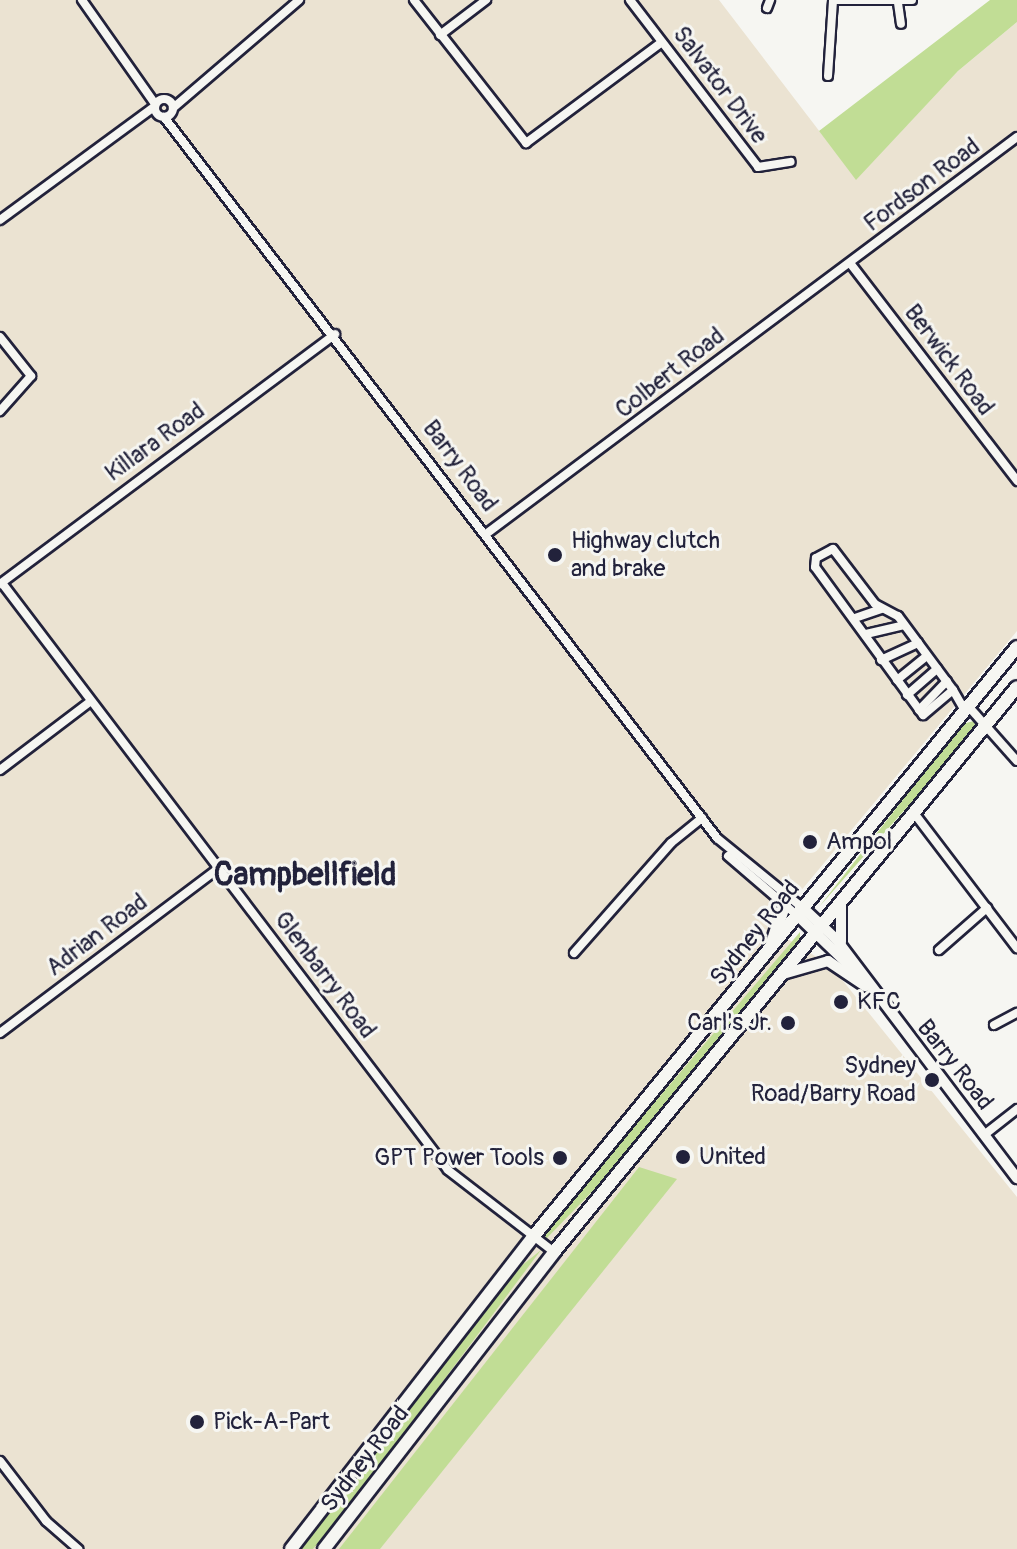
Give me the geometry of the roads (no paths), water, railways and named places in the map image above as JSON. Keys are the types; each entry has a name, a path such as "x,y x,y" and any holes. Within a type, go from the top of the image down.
{"highway":[{"name":"Sydney Road","path":"291,1549 533,1237 766,957 1017,647"},
{"name":"Sydney Road","path":"324,1549 554,1252 1017,687"},
{"path":"766,957 784,905"}],"main road":[{"path":"841,901 842,946"},
{"name":"Barry Road","path":"801,913 842,946 1017,1178"},
{"name":"Barry Road","path":"819,928 862,976"},
{"path":"781,975 828,961 876,995"}],"street":[{"path":"82,0 136,72 155,105"},
{"path":"126,128 173,109 191,88 299,0"},
{"path":"414,0 526,143 662,42"},
{"path":"440,35 486,0"},
{"name":"Salvator Drive","path":"630,0 758,167 791,162"},
{"path":"828,76 834,0 898,3 912,0"},
{"path":"898,3 901,24"},
{"path":"136,72 166,99"},
{"path":"0,220 155,105 191,88"},
{"name":"Barry Road","path":"166,99 185,137"},
{"name":"Barry Road","path":"155,105 162,116 185,137 739,871 784,905 801,913"},
{"name":"Fordson Road","path":"850,263 1017,137"},
{"name":"Berwick Road","path":"850,263 1017,481"},
{"name":"Colbert Road","path":"488,537 850,263"},
{"name":"Killara Road","path":"1,583 335,334"},
{"path":"0,337 31,376 0,411"},
{"path":"953,690 929,717 919,710 881,660 855,618 814,566 828,549 881,609 904,625 947,681 967,709 988,724 1017,761"},
{"name":"Glenbarry Road","path":"1,583 450,1173 554,1252"},
{"path":"855,618 881,609"},
{"path":"866,634 904,625"},
{"path":"881,660 918,643"},
{"path":"897,680 927,656"},
{"path":"907,695 937,669"},
{"path":"919,710 947,681"},
{"path":"0,770 91,701"},
{"path":"914,813 1017,948"},
{"path":"574,953 671,843 702,818"},
{"name":"Barry Road","path":"717,838 801,913"},
{"name":"Adrian Road","path":"0,1033 219,868"},
{"path":"939,950 987,908"},
{"path":"994,1025 1017,1013"},
{"path":"984,1135 1017,1109"},
{"path":"0,1462 78,1549"}],"place":[{"name":"Highway clutch and brake","path":"555,555"},
{"name":"Ampol","path":"810,842"},
{"name":"KFC","path":"841,1002"},
{"name":"Carl's Jr.","path":"788,1023"},
{"name":"Sydney Road/Barry Road","path":"932,1080"},
{"name":"United","path":"683,1157"},
{"name":"GPT Power Tools","path":"560,1158"},
{"name":"Pick-A-Part","path":"197,1422"}],"district":[{"name":"Campbellfield","path":"305,875"}]}
